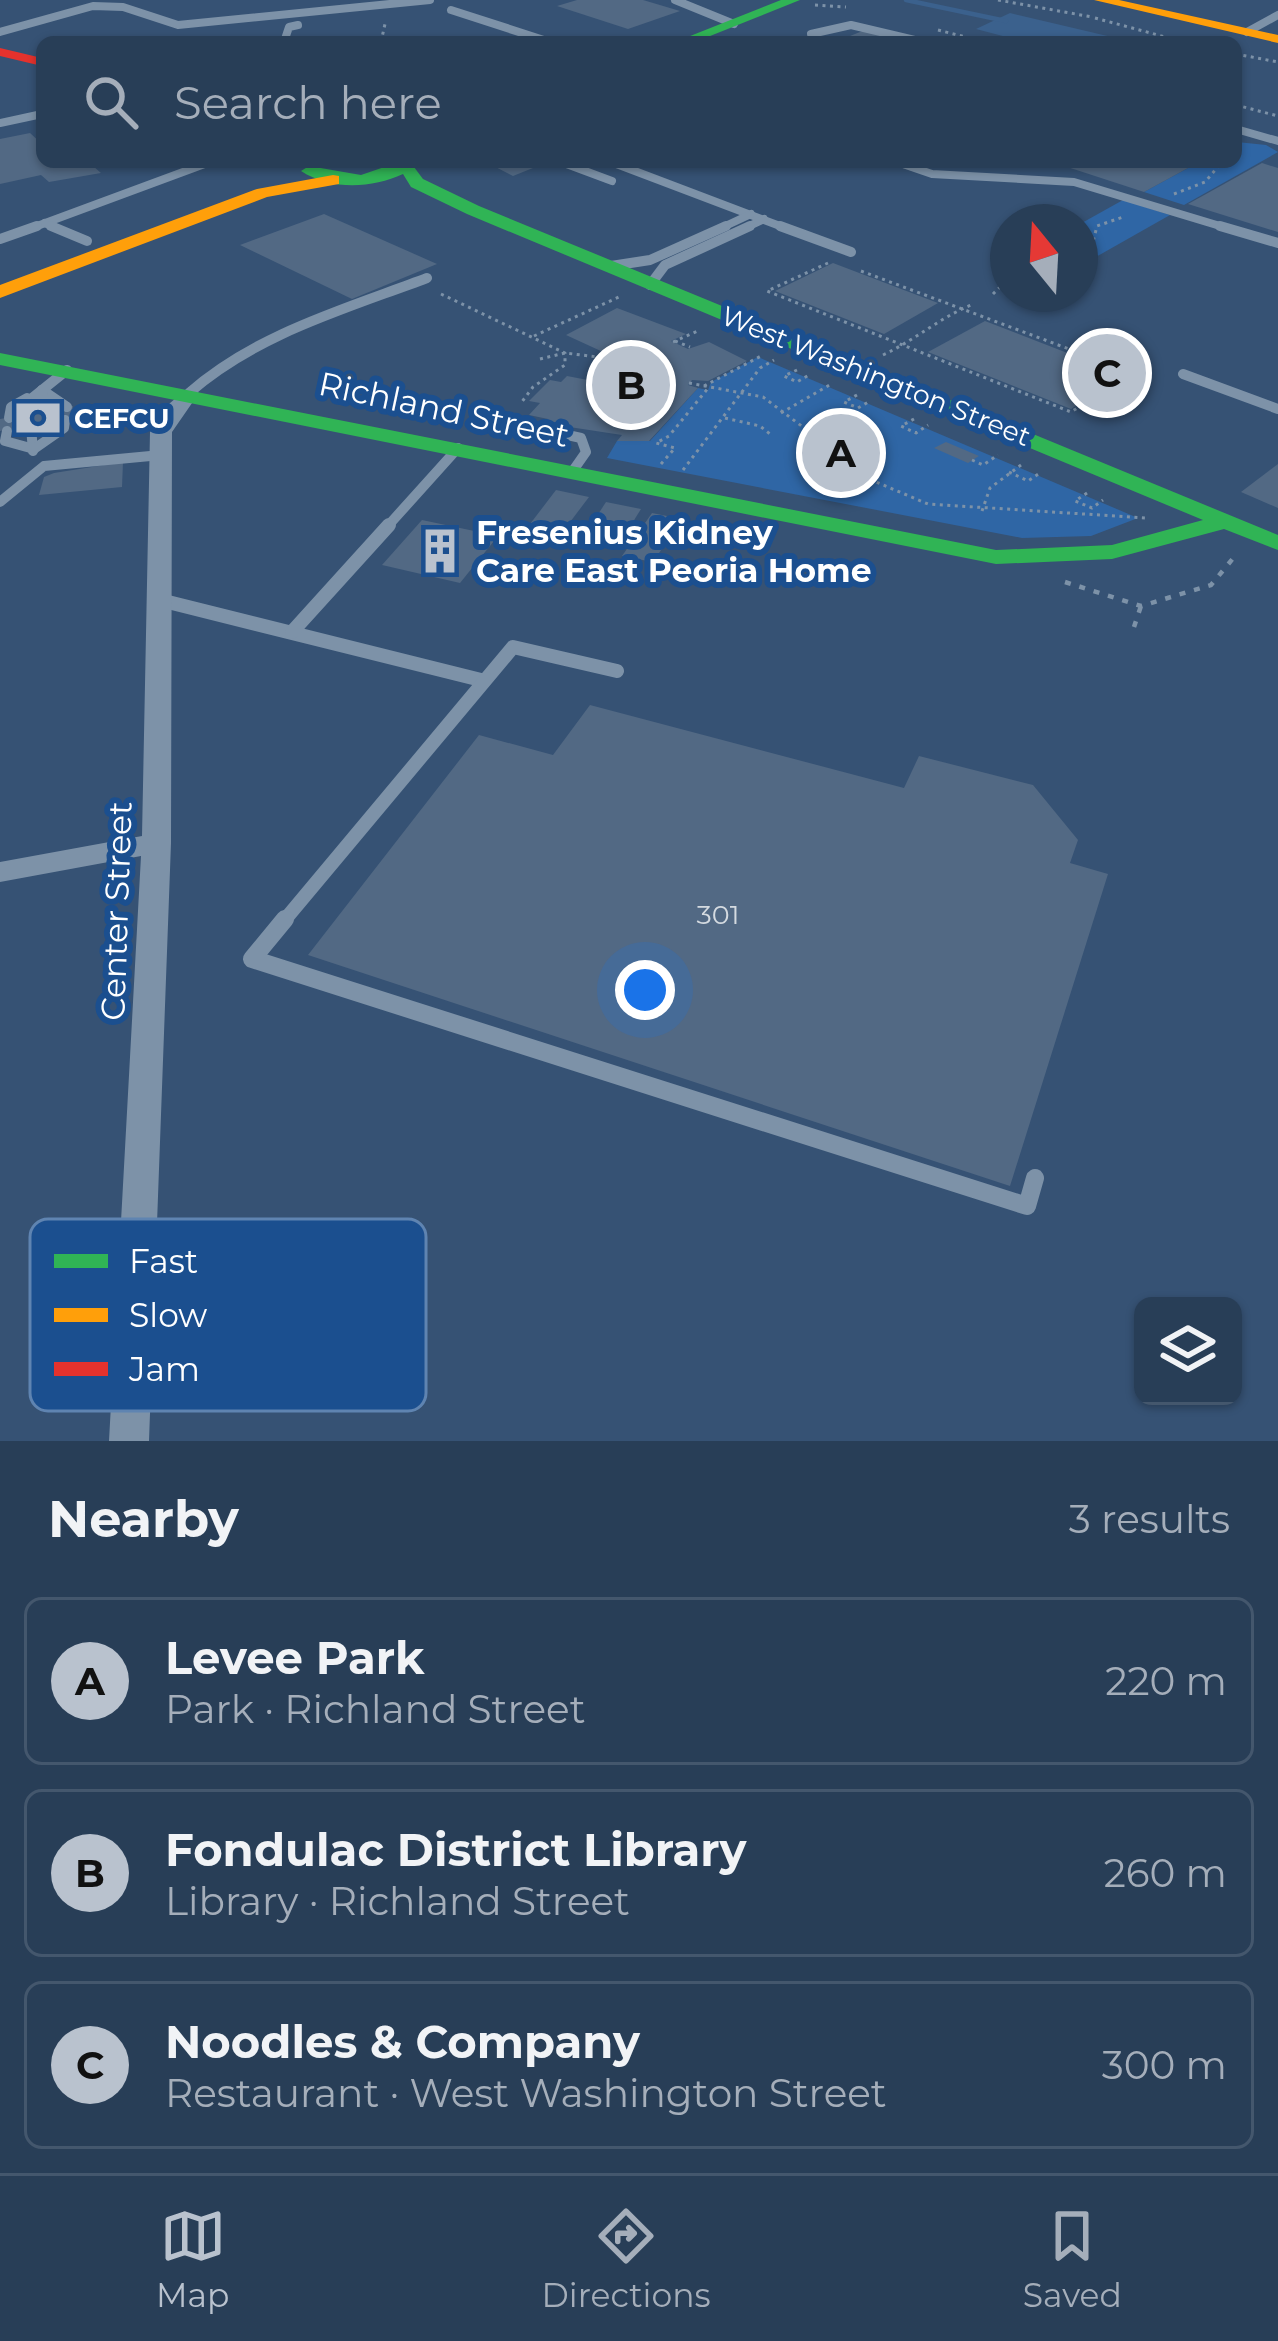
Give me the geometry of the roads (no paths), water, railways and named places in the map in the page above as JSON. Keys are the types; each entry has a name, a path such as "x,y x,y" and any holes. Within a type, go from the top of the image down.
{"street":[{"path":"699,36 793,0"},
{"path":"1092,8 1266,26"},
{"path":"0,52 36,61"},
{"path":"0,67 36,75"},
{"path":"0,274 263,168"},
{"path":"306,168 346,180"},
{"path":"0,292 263,193 396,168"},
{"name":"West Washington Street","path":"410,168 418,183 472,211 1278,543"},
{"name":"West Washington Street","path":"346,180 472,211"},
{"name":"Richland Street","path":"0,359 190,393 996,557 1097,560 1148,550 1223,520"},
{"name":"Center Street","path":"139,1219 156,843 161,433 170,413 190,393"},
{"path":"0,872 156,843"},
{"name":"Center Street","path":"129,1441 130,1411"}],"lane":[{"path":"0,32 101,5 126,7 155,22 178,25 430,0"},
{"path":"675,0 734,24"},
{"path":"451,10 516,36"},
{"path":"286,36 290,27 298,25"},
{"path":"812,34 851,25 898,36"},
{"path":"0,123 36,115"},
{"path":"1242,131 1278,141"},
{"path":"0,239 194,168"},
{"path":"576,168 612,182"},
{"path":"627,168 851,252"},
{"path":"914,168 932,174 1074,182 1278,243"},
{"path":"608,268 650,260 751,214"},
{"path":"650,285 665,265 764,219"},
{"path":"45,223 87,241"},
{"path":"190,393 203,379 258,347 427,278"},
{"path":"33,453 64,428 21,407 67,370"},
{"path":"1184,374 1278,409"},
{"path":"33,453 43,390"},
{"path":"33,453 5,441 38,419 43,390"},
{"path":"492,418 581,438 586,452 572,472"},
{"path":"292,632 458,448"},
{"path":"0,502 44,466 161,455"},
{"path":"156,599 481,680"},
{"path":"617,671 513,647 252,959 1027,1206 1035,1178"}],"waterway":[{"path":"906,0 1006,21"}],"place":[{"name":"Noodles & Company","path":"1107,373"},
{"name":"Fondulac District Library","path":"631,385"},
{"name":"CEFCU","path":"38,418"},
{"name":"Levee Park","path":"841,453"},
{"name":"Fresenius Kidney Care East Peoria Home","path":"440,551"}]}
